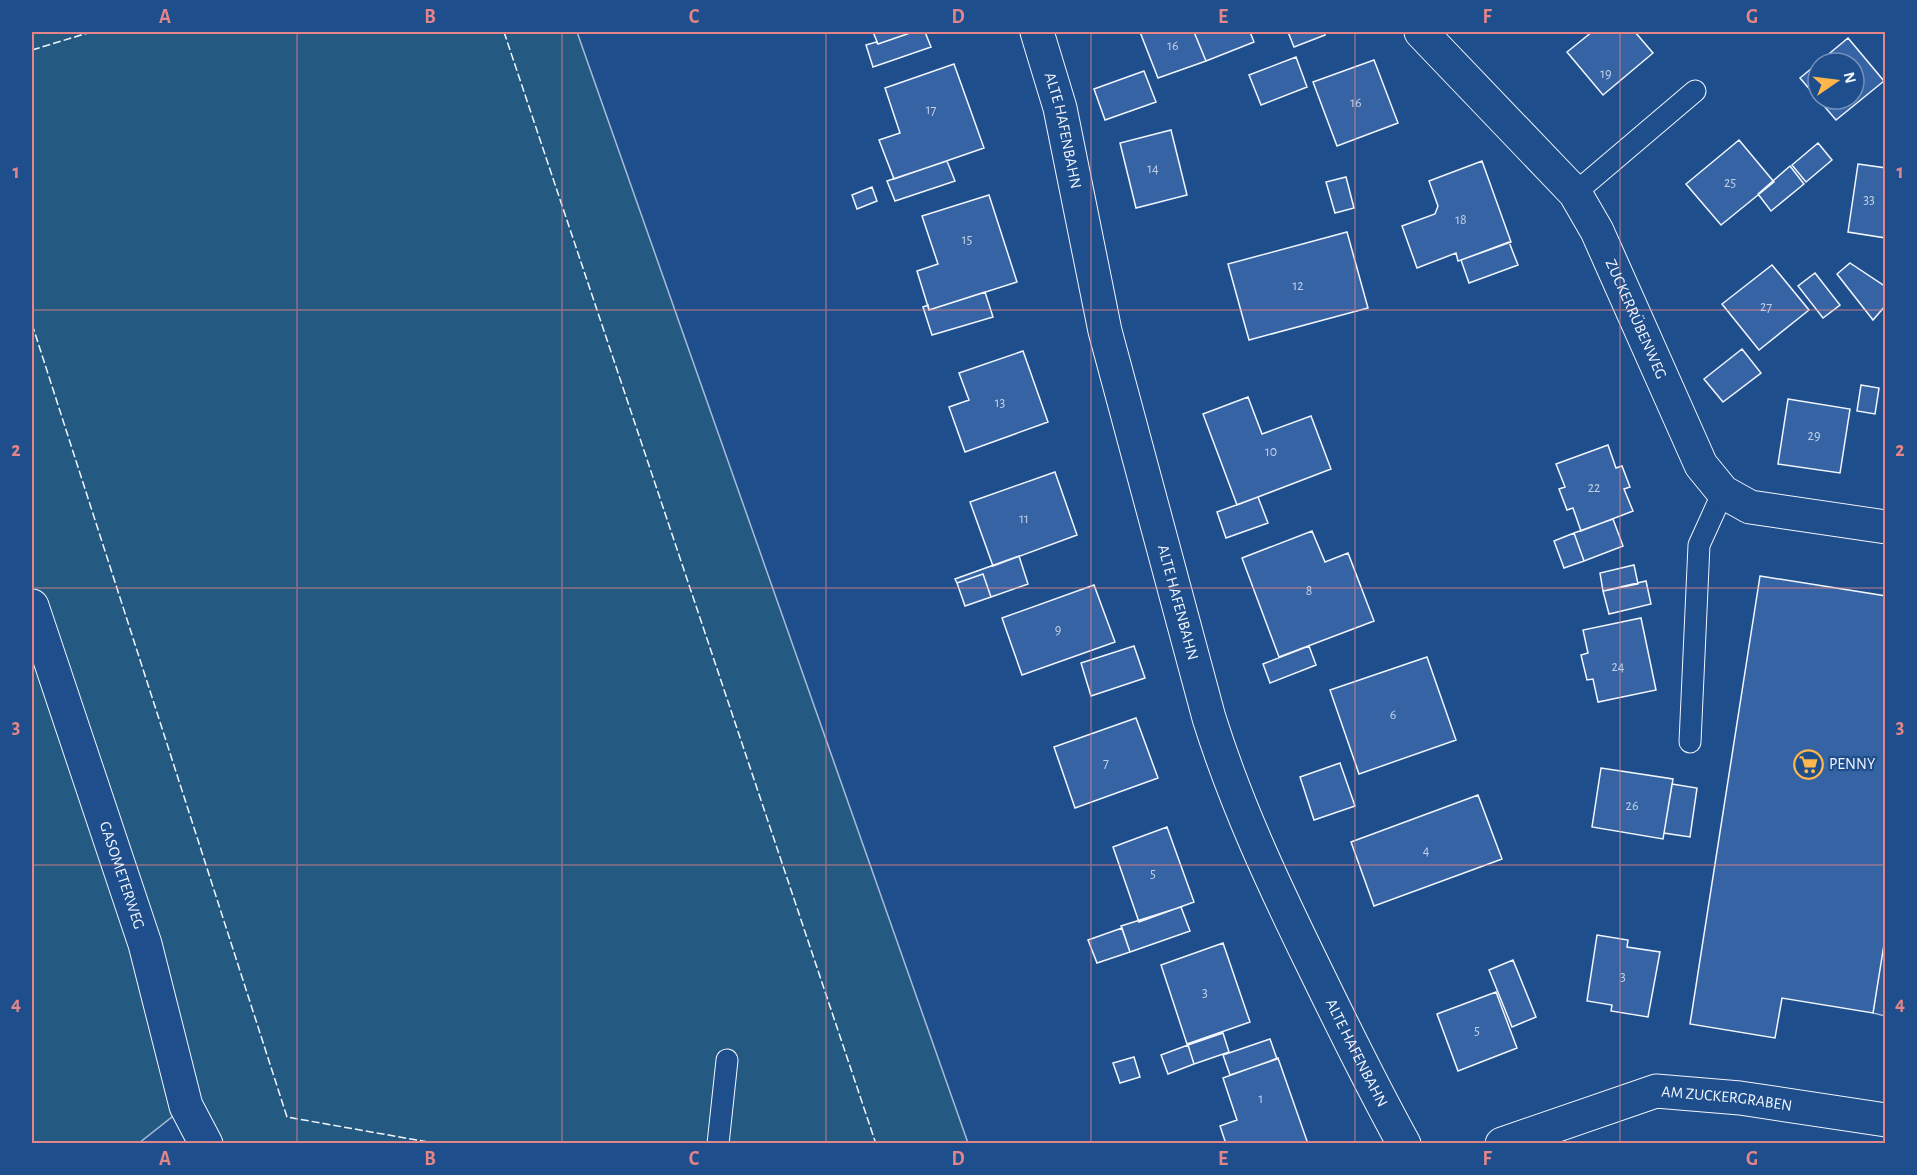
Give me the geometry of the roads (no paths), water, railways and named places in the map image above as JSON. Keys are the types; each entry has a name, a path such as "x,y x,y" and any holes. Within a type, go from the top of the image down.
{"street":[{"name":"ALTE HAFENBAHN","path":"1037,32 1060,108 1105,331 1209,718 1226,773 1263,861 1373,1088 1404,1143"},
{"name":"ZUCKERRÜBENWEG","path":"1421,32 1575,193 1597,231 1701,465 1723,492 1750,507 1886,527"},
{"name":"GASOMETERWEG","path":"32,606 146,944 186,1106 206,1143"},
{"name":"AM ZUCKERGRABEN","path":"1502,1143 1656,1091 1740,1098 1886,1120"}],"lane":[{"path":"1575,193 1695,91"},
{"path":"1690,742 1699,545 1723,492"},
{"path":"718,1143 727,1060"}],"place":[{"name":"PENNY","path":"1808,764"}]}
